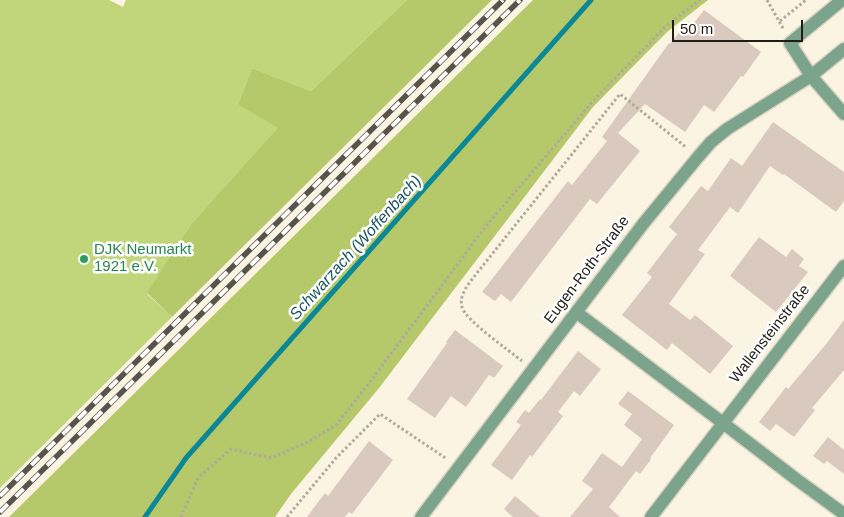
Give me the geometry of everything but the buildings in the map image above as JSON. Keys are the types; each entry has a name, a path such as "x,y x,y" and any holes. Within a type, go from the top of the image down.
{"street":[{"path":"842,0 790,43 811,76 844,114"},
{"name":"Eugen-Roth-Straße","path":"421,517 643,224 698,157 727,129 811,76 844,49"},
{"name":"Wallensteinstraße","path":"651,517 844,266"},
{"path":"576,312 723,422 796,480 844,514"}],"path":[{"path":"181,517 198,478 231,449 271,458 308,442 336,425 486,226 594,100 667,25 700,0"},
{"path":"768,0 790,43"},
{"path":"780,21 806,0"},
{"path":"532,370 464,313 461,306 462,297 473,278 620,94 698,157"},
{"path":"287,517 336,458 380,414 459,466"}],"green space":[{"name":"DJK Neumarkt 1921 e.V.","path":"0,0 109,0 123,7 126,0 407,0 311,91 252,68 238,105 279,128 191,224 147,294 172,317 0,488"},
{"path":"407,0 492,0 172,317 147,293 191,224 278,128 238,105 252,68 311,91"},
{"path":"533,0 708,0 667,32 593,107 379,388 291,494 275,517 9,517"}],"waterway":[{"name":"Schwarzach (Woffenbach)","path":"145,517 186,458 591,0"}],"railway":[{"path":"0,496 503,0"},
{"path":"0,512 520,0"}],"place":[{"name":"DJK Neumarkt 1921 e.V.","path":"84,259"}]}
